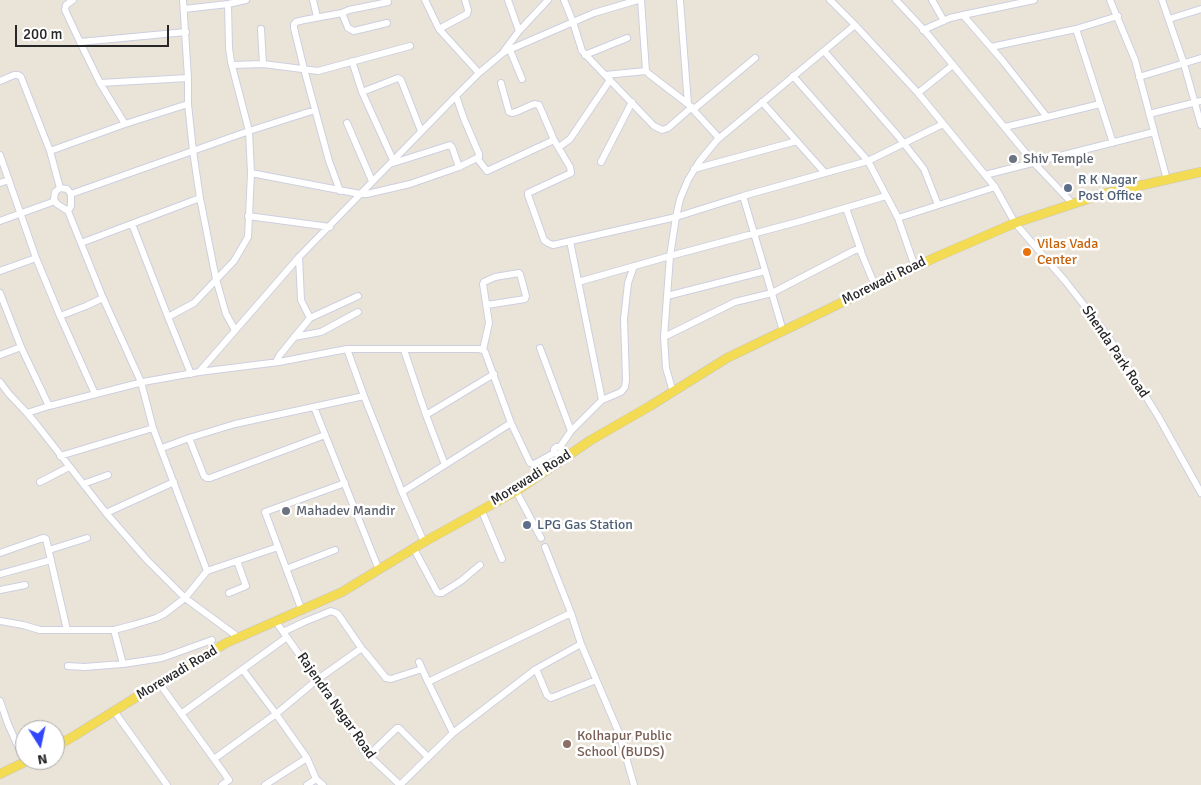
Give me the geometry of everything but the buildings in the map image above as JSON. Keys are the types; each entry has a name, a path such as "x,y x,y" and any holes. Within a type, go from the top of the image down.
{"main road":[{"name":"Morewadi Road","path":"65,741 226,643 342,592 424,542 516,491 560,452 617,426 727,358 915,266 1015,223 1103,194 1201,172"},
{"path":"0,774 15,767"}],"street":[{"path":"72,0 66,5 65,10 100,83 125,124"},
{"path":"183,0 188,104 200,198 216,279 226,314 235,330"},
{"path":"184,8 228,4 241,0"},
{"path":"313,0 317,17"},
{"path":"425,0 439,29 479,73"},
{"path":"439,29 467,14 468,10 465,0"},
{"path":"508,0 519,31"},
{"path":"564,0 580,46 586,55 654,126 662,130 668,128 756,58"},
{"path":"199,372 299,257 479,73 507,51 594,13 639,0 646,71 692,107 719,138"},
{"path":"680,0 692,107"},
{"name":"Shenda Park Road","path":"830,0 918,93 995,187 1015,223 1066,282 1108,336 1158,416 1201,493"},
{"path":"896,0 1034,162 1073,204"},
{"path":"932,0 944,21"},
{"path":"923,30 963,15 1034,0"},
{"path":"1110,0 1135,60 1167,180"},
{"path":"1162,0 1198,101 1201,125"},
{"path":"507,51 519,31 546,1"},
{"path":"340,191 329,161 294,24 317,17 388,2"},
{"path":"168,317 194,303 234,261 248,237 251,173 249,131 228,48 228,4"},
{"path":"1169,20 1201,10"},
{"path":"342,13 348,28 354,31 387,23"},
{"path":"963,15 1047,117"},
{"path":"991,47 1076,28 1118,16"},
{"path":"673,392 666,368 664,337 670,256 680,200 688,180 699,162 719,138 855,25"},
{"path":"1076,28 1113,143"},
{"path":"261,29 262,64"},
{"path":"80,42 186,32"},
{"path":"586,55 627,38"},
{"path":"232,65 262,64 318,71 410,46"},
{"path":"507,51 522,79"},
{"path":"824,51 924,169 938,205"},
{"path":"1139,77 1201,58"},
{"path":"352,61 362,92 391,162"},
{"path":"918,93 953,65"},
{"path":"605,75 646,71"},
{"path":"0,81 14,75 21,77 50,151 60,188"},
{"path":"793,76 868,161 898,218 915,266"},
{"path":"100,83 188,78"},
{"path":"362,92 398,78 401,80 422,131"},
{"path":"559,148 570,139 610,80"},
{"path":"501,83 509,112 516,112 534,104 540,105 554,140 570,167 571,173 528,193 544,240 553,245 676,217 868,161 943,124"},
{"path":"456,96 479,154 478,158 487,171 554,140"},
{"path":"1149,114 1198,101"},
{"path":"601,162 632,102"},
{"path":"762,102 825,173"},
{"path":"50,151 188,104"},
{"path":"1005,127 1100,104"},
{"path":"72,194 249,131 315,110"},
{"path":"347,123 372,181"},
{"path":"985,175 1154,132"},
{"path":"694,169 797,141"},
{"path":"391,162 450,145 459,167"},
{"path":"0,155 36,258 94,394"},
{"path":"251,173 360,194 410,184 459,167 478,158"},
{"path":"0,183 9,180"},
{"path":"898,218 995,187"},
{"path":"68,211 72,203 72,194 67,189 60,188 54,194 55,201 68,211 103,298 141,382 154,428 207,571"},
{"path":"743,196 783,331"},
{"path":"578,282 886,196"},
{"path":"81,243 200,198"},
{"path":"0,221 55,201"},
{"path":"846,208 875,286"},
{"path":"248,216 330,227"},
{"path":"132,224 190,374"},
{"path":"570,241 602,400"},
{"path":"664,337 735,302 772,293 853,251 858,249 861,252"},
{"path":"299,257 301,300 310,318"},
{"path":"0,271 36,258"},
{"path":"487,305 525,299 526,296 520,274 495,277 483,284 489,323 483,350 494,374 511,423 530,462 536,464 560,452 570,431 602,400 621,392 625,387 624,319 628,283 634,266"},
{"path":"667,296 765,271"},
{"path":"0,293 21,347 49,406"},
{"path":"276,362 310,318 358,296"},
{"path":"60,316 103,298"},
{"path":"294,337 321,332 358,312"},
{"path":"0,356 21,347"},
{"path":"540,348 570,431"},
{"path":"27,412 141,382 347,350 483,350"},
{"path":"347,350 402,492 424,542"},
{"path":"404,350 445,464"},
{"path":"426,415 494,374"},
{"path":"0,382 27,412 106,513 147,560 185,598 238,637"},
{"path":"162,448 235,424 364,396"},
{"path":"314,407 379,570"},
{"path":"402,492 511,423"},
{"path":"60,456 154,428"},
{"path":"189,438 204,476 210,478 325,435"},
{"path":"40,482 69,467"},
{"path":"83,484 108,475"},
{"path":"106,513 174,482"},
{"path":"302,611 265,512 345,483"},
{"path":"516,491 541,538"},
{"path":"481,510 502,559"},
{"path":"0,553 44,538 47,542 67,630"},
{"path":"49,550 86,538"},
{"path":"0,621 40,630 114,630 164,614 185,598 207,571 278,547"},
{"path":"545,547 581,644 619,733 634,785"},
{"path":"414,549 439,593 461,581 480,565"},
{"path":"286,569 336,550"},
{"path":"0,574 51,560"},
{"path":"229,593 246,586 237,561"},
{"path":"0,590 25,585"},
{"path":"181,714 242,670 285,634 304,622 331,611 338,614 362,649 386,678 388,679 420,665 453,733"},
{"path":"428,682 571,613"},
{"name":"Rajendra Nagar Road","path":"276,622 349,724 368,756 397,784"},
{"path":"114,630 123,664"},
{"path":"68,666 84,667 123,664 162,658 212,640"},
{"path":"397,784 453,733 536,669 581,644"},
{"path":"214,759 276,714 318,679 362,649"},
{"path":"536,669 547,695 551,698 596,680"},
{"path":"242,670 276,714 306,758 316,779 323,785"},
{"path":"159,683 231,782 222,785"},
{"path":"0,700 15,738"},
{"path":"114,711 167,785"},
{"path":"368,756 399,728 428,757"},
{"path":"265,785 306,758"},
{"path":"307,785 316,779"}],"place":[{"name":"Shiv Temple","path":"1013,159"},
{"name":"R K Nagar Post Office","path":"1068,188"},
{"name":"Vilas Vada Center","path":"1027,252"},
{"name":"Mahadev Mandir","path":"286,511"},
{"name":"LPG Gas Station","path":"527,525"},
{"name":"Kolhapur Public School (BUDS)","path":"567,744"}]}
